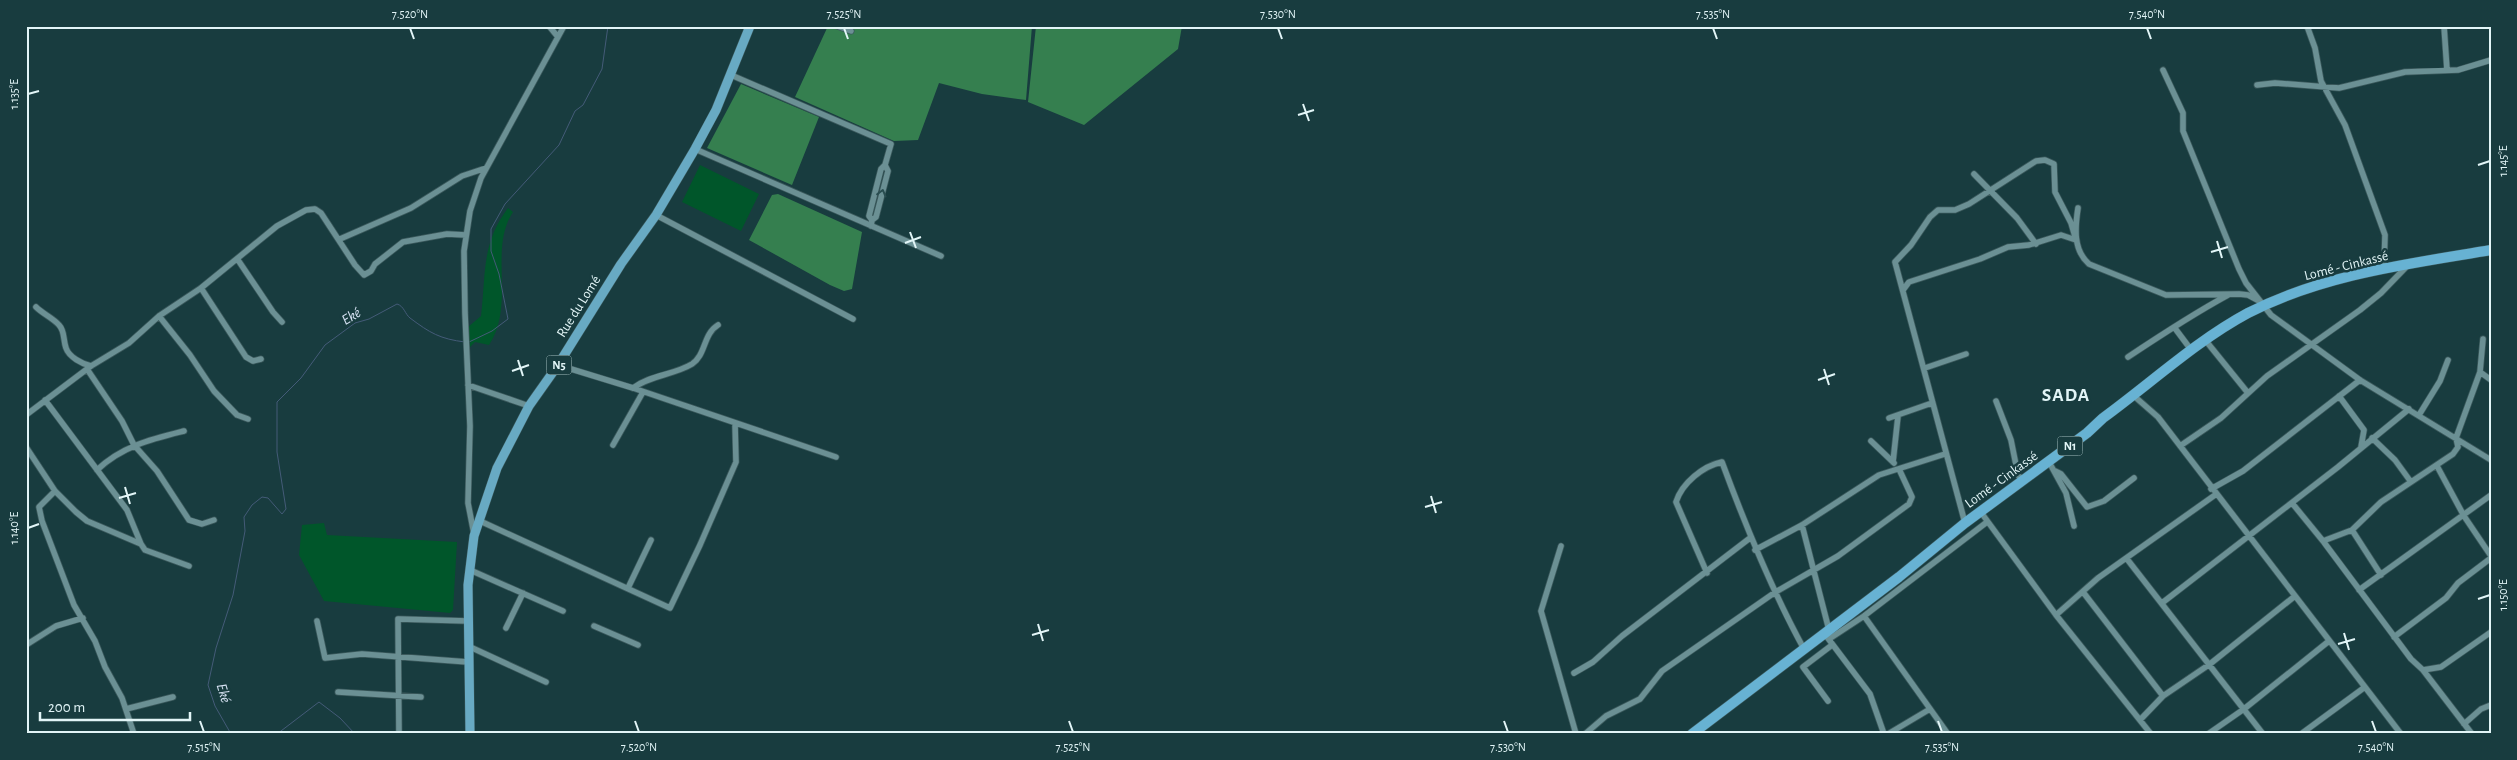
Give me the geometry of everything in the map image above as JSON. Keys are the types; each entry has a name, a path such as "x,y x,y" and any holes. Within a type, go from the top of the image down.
{"highway":[{"name":"Lomé - Cinkassé","path":"1692,734 1804,649 1828,637 1980,511 2024,481 2192,351 2228,325 2262,304 2332,280 2384,268 2491,250"}],"main road":[{"name":"Rue du Lomé","path":"470,734 468,621 470,570 474,536 497,468 529,406 558,365 620,264 656,215 695,149 716,110 750,26"}],"street":[{"path":"549,26 558,37"},
{"path":"474,536 468,503 470,426 465,346 466,235 473,199 486,168 564,26"},
{"path":"837,26 851,31"},
{"path":"2307,26 2315,48 2324,87 2345,125 2385,235 2384,268"},
{"path":"2444,26 2447,70"},
{"path":"2257,85 2275,83 2339,88 2405,72 2458,70 2491,60"},
{"path":"2163,70 2183,113 2183,131 2228,243 2246,283 2271,315 2360,380 2491,460"},
{"path":"731,75 891,144 886,165 888,170 876,217 871,223"},
{"path":"695,149 871,223 941,256"},
{"path":"1965,523 1945,454 1925,368 1895,262 1911,245 1930,217 1938,210 1955,210 1969,204 2036,161 2045,160 2054,164 2055,192 2071,222 2082,258 2089,264 2158,292 2183,296 2248,295 2262,304"},
{"path":"340,239 411,208 462,176 486,168"},
{"path":"1974,174 2017,218 2036,244"},
{"path":"2076,240 2075,224 2078,208"},
{"path":"26,415 89,368 129,343 159,316 201,288 278,226 311,209 322,213 355,265 364,274 371,271 375,264 403,242 448,234 466,235"},
{"path":"656,215 853,319"},
{"path":"1903,290 1909,282 1980,259 2008,247 2036,244 2061,235 2076,240"},
{"path":"238,260 273,312 282,322"},
{"path":"2180,446 2221,418 2266,376 2313,346 2381,293 2410,264"},
{"path":"201,288 246,356 253,361 261,359"},
{"path":"2128,357 2183,320 2230,294"},
{"path":"36,308 60,325 65,338 66,348 89,368 122,421 134,445 158,471 189,520 202,524 214,520"},
{"path":"159,316 190,355 214,391 237,415 248,419"},
{"path":"633,388 641,382 693,363 707,335 718,325"},
{"path":"2174,327 2192,351"},
{"path":"2323,541 2352,530 2381,502 2436,466 2458,447 2456,438 2480,372 2484,339"},
{"path":"2206,341 2248,393"},
{"path":"1925,368 1966,354"},
{"path":"2419,415 2440,381 2448,360"},
{"path":"558,365 633,388 836,457"},
{"path":"2480,372 2491,380"},
{"path":"2056,615 2098,578 2127,559 2360,380"},
{"path":"468,385 529,406"},
{"path":"613,445 643,392"},
{"path":"2134,396 2158,417 2213,492 2365,687 2398,733"},
{"path":"2339,396 2364,430 2361,448"},
{"path":"45,400 127,510 145,550 189,566"},
{"path":"1996,402 2011,440 2018,475 2024,481"},
{"path":"1889,418 1932,403"},
{"path":"2162,603 2249,537 2409,409"},
{"path":"1893,462 1898,416"},
{"path":"480,521 628,588 664,602 670,608 700,546 736,462 735,423"},
{"path":"98,470 105,463 134,445 184,431"},
{"path":"2372,438 2395,460 2411,482"},
{"path":"1585,734 1606,716 1640,699 1662,671 1774,593 1838,556 1912,501 1900,468 1871,441"},
{"path":"26,447 55,491 87,521 141,544"},
{"path":"1755,550 1802,525 1879,475 1945,454"},
{"path":"1707,573 1676,502 1680,490 1712,464 1722,462 1755,550 1774,593 1804,649"},
{"path":"2049,462 2066,493 2074,526"},
{"path":"2394,637 2446,598 2458,583 2491,557 2464,516 2436,466"},
{"path":"2055,471 2061,474 2087,507 2104,501 2134,478"},
{"path":"55,491 42,503 39,513 71,597 83,618 126,709 134,734"},
{"path":"2359,590 2491,495"},
{"path":"2292,503 2323,541 2411,659 2423,670 2472,734"},
{"path":"1980,511 2025,570 2056,615 2151,734"},
{"path":"1828,701 1803,667 1828,637 1864,616 1987,522"},
{"path":"1802,525 1828,637 1870,694 1884,734"},
{"path":"2352,530 2381,576"},
{"path":"1574,673 1593,662 1622,636 1707,573 1750,538"},
{"path":"628,588 651,540"},
{"path":"1561,546 1541,610 1576,734"},
{"path":"2127,559 2264,734"},
{"path":"470,570 563,611"},
{"path":"1900,577 1901,588"},
{"path":"2083,592 2163,696"},
{"path":"506,628 523,593"},
{"path":"2140,720 2163,696 2210,664 2295,596"},
{"path":"1864,616 1948,734"},
{"path":"26,645 56,626 83,618"},
{"path":"399,734 398,619 468,621"},
{"path":"317,621 325,658 362,654 468,662"},
{"path":"594,626 638,645"},
{"path":"2423,670 2440,667 2491,632"},
{"path":"2208,734 2244,709 2329,641"},
{"path":"468,646 546,682"},
{"path":"2301,734 2365,687"},
{"path":"338,692 421,697"},
{"path":"126,709 173,697"},
{"path":"2464,724 2481,709 2491,705"},
{"path":"1888,734 1930,709"}],"green space":[{"path":"828,26 1032,26 1026,100 982,94 939,83 918,140 894,141 795,97"},
{"path":"1036,26 1182,26 1178,49 1084,125 1028,102"},
{"path":"741,84 819,117 792,185 707,148"},
{"path":"700,165 759,194 741,231 682,202"},
{"path":"778,194 862,232 852,289 844,291 830,285 749,240 772,195"},
{"path":"508,208 513,212 506,227 502,243 502,295 497,329 489,345 475,342 469,348 468,327 481,316 489,247 499,221"},
{"path":"324,523 327,535 457,542 453,610 450,613 324,601 299,555 302,525"}],"waterway":[{"name":"Eké","path":"469,342 492,331 508,319 499,274 491,251 491,229 505,204 559,145 575,111 583,105 602,69 608,26"},
{"name":"Eké","path":"231,734 215,706 208,685 216,648 233,595 245,531 244,517 252,505 262,497 268,498 282,514 286,509 277,452 277,402 301,378 325,345 355,323 369,319 397,304 401,306 410,318 430,331 442,337 465,342"},
{"name":"Eké","path":"277,734 319,702 340,718 355,734"}],"district":[{"name":"SADA","path":"2066,394"}]}
